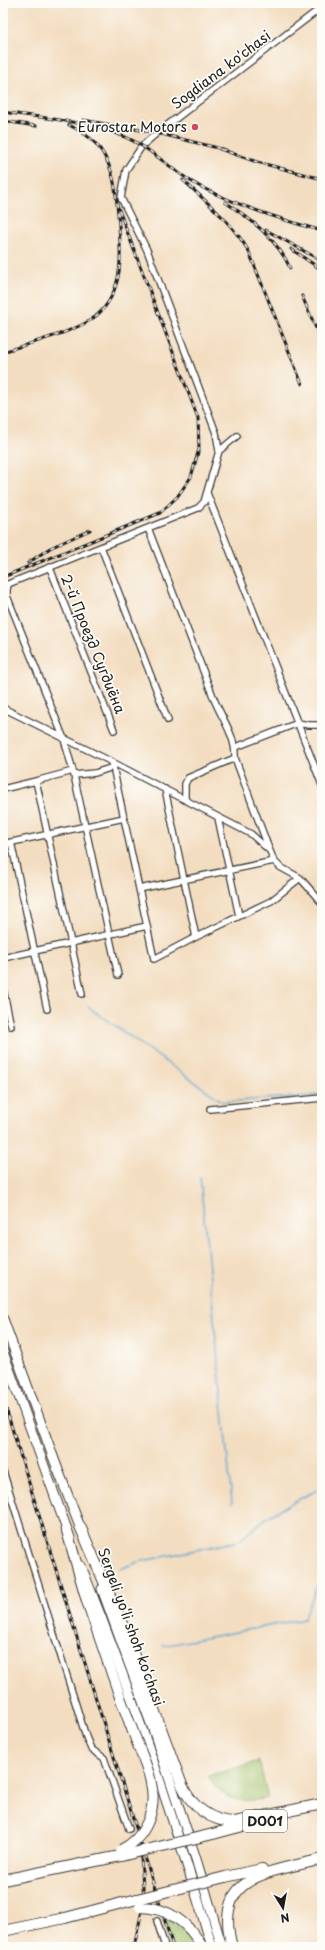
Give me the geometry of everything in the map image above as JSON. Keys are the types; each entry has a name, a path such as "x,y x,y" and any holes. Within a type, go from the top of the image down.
{"highway":[{"path":"80,1526 123,1626 180,1779 190,1799 210,1816 232,1822 246,1821 320,1804"},
{"path":"3,1880 123,1852 144,1830 150,1816 153,1797 150,1779 87,1601 67,1531"},
{"name":"D001","path":"123,1852 213,1834 267,1821 320,1804"},
{"path":"3,1931 139,1903 225,1877 322,1859"},
{"path":"232,1947 228,1928 228,1912 232,1899 248,1880 261,1875 322,1859"},
{"path":"139,1903 160,1910 181,1920 193,1933 202,1947"}],"main road":[{"name":"Sergeli yo‘li shoh ko‘chasi","path":"3,1319 52,1455 80,1526 154,1732 196,1858 222,1947"},
{"name":"Sergeli yo‘li shoh ko‘chasi","path":"3,1352 67,1531 149,1748 187,1861 212,1947"}],"street":[{"name":"Sogdiana ko'chasi","path":"219,451 216,433 147,250 121,198 126,170 133,157 142,146 322,7"},
{"path":"118,974 74,773 64,739 8,596 6,585 198,508 202,505 207,493 219,451 237,436"},
{"path":"207,493 322,785"},
{"path":"148,528 216,704 236,747 235,758 274,861 280,867 300,878 322,903"},
{"path":"101,547 168,720"},
{"name":"2-й Проезд Сугдиёна","path":"50,568 114,730"},
{"path":"3,708 251,834 270,851"},
{"path":"236,747 298,723 309,725 322,724"},
{"path":"185,800 185,784 188,778 235,758"},
{"path":"3,789 74,773 95,773 112,764"},
{"path":"112,764 154,959 271,901 300,878"},
{"path":"36,781 82,994"},
{"path":"165,789 196,937"},
{"path":"3,844 124,818"},
{"path":"218,818 239,916"},
{"path":"11,842 47,1009"},
{"path":"139,889 274,861"},
{"path":"3,958 147,926"},
{"path":"3,989 11,1026"},
{"path":"210,1109 322,1098"},
{"path":"3,1470 86,1737 91,1749 104,1758 129,1829"},
{"path":"157,1921 165,1947"}],"green space":[{"path":"259,1761 268,1798 249,1801 234,1799 226,1796 220,1791 208,1776"},
{"path":"166,1918 189,1935 197,1947 171,1947"}],"waterway":[{"path":"88,1007 223,1102 322,1095"},
{"path":"200,1177 232,1503"},
{"path":"120,1569 138,1562 239,1541 266,1518 295,1501 322,1488"},
{"path":"163,1646 304,1619 322,1573"}],"railway":[{"path":"3,112 96,127 125,137 145,148 199,186 259,212 322,231"},
{"path":"83,120 157,133 226,150"},
{"path":"3,121 36,126"},
{"path":"3,352 52,337 88,322 106,306 113,294 117,282 120,241 116,193 109,165 103,153 95,143 86,135 69,125"},
{"path":"220,149 257,162 322,179"},
{"path":"183,180 227,223 243,242 249,252 302,384"},
{"path":"225,202 244,215 271,239 285,258 290,268"},
{"path":"3,577 160,513 177,497 191,477 199,449 198,418 117,205"},
{"path":"266,230 322,261"},
{"path":"291,249 322,270"},
{"path":"302,296 322,342"},
{"path":"28,563 50,548 90,530"},
{"path":"3,1399 173,1947"},
{"path":"134,1947 144,1901 141,1858"}],"place":[{"name":"Eurostar Motors","path":"195,127"}]}
